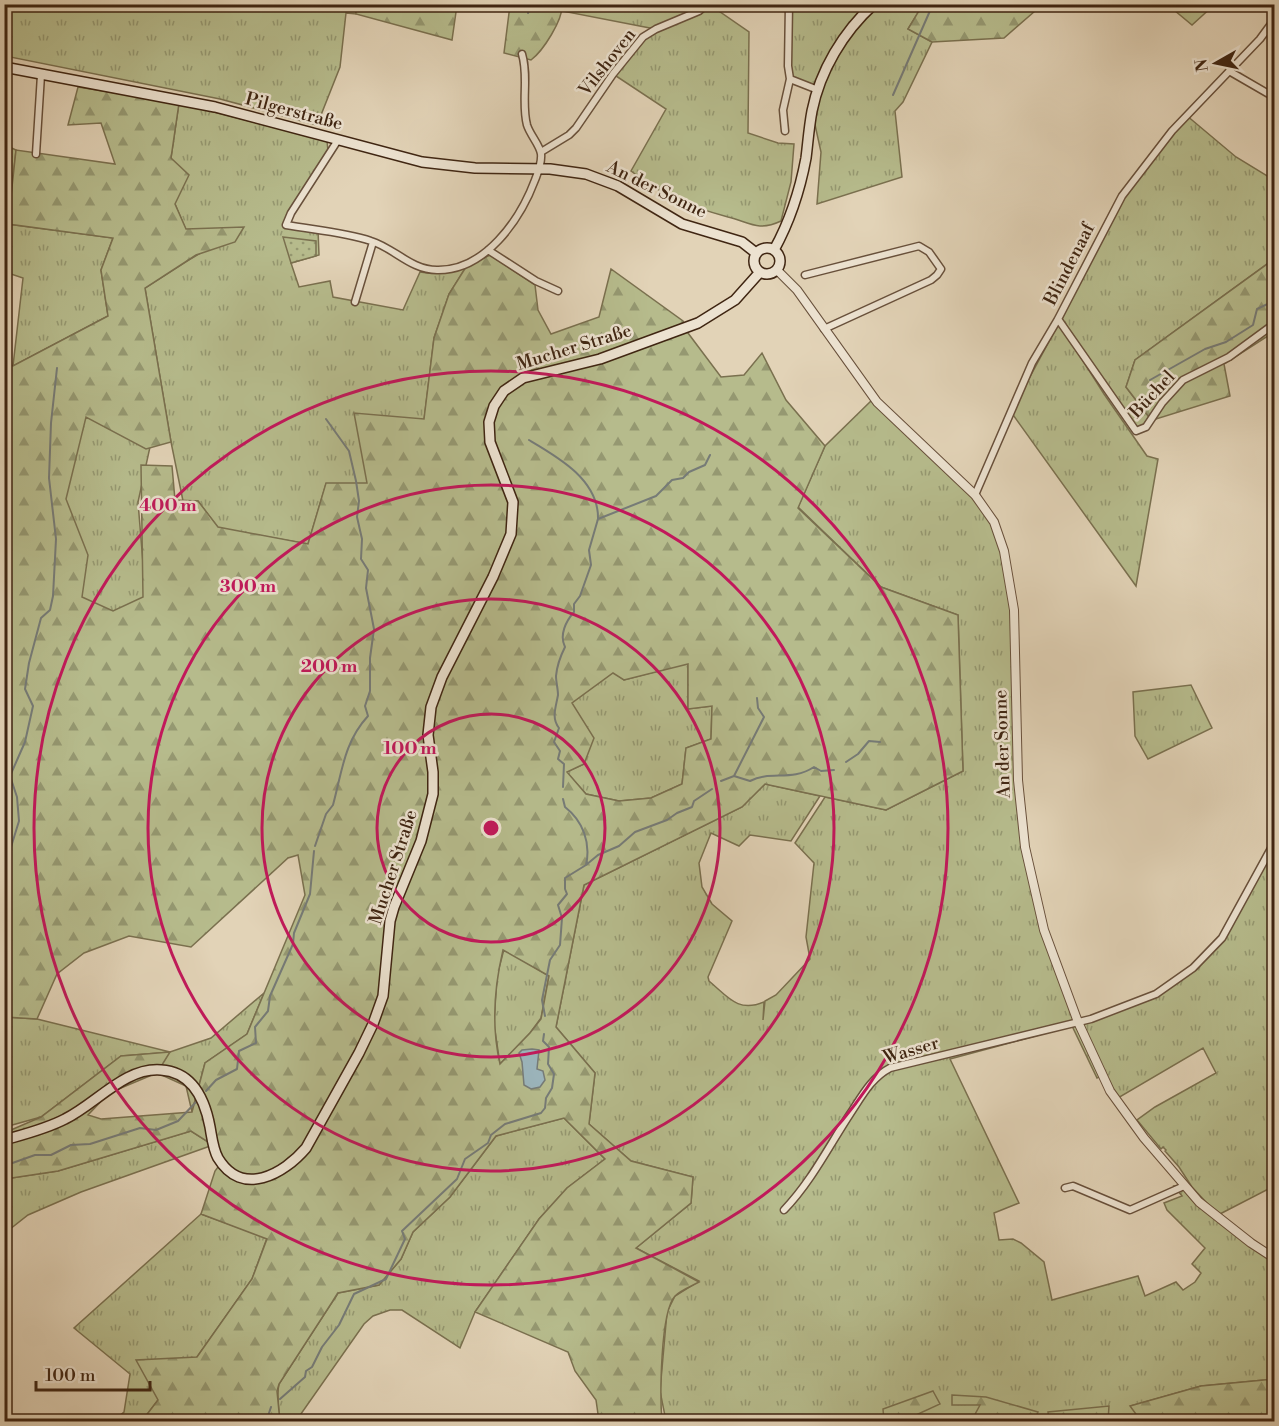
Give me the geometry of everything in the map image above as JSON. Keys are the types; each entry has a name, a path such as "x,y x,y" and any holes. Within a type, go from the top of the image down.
{"main road":[{"path":"774,250 793,209 800,185 812,111 818,90 830,61 846,35 874,4"},
{"name":"Pilgerstraße","path":"4,67 215,107 422,162 475,168 539,169"},
{"name":"An der Sonne","path":"539,169 586,174 618,186 682,224 742,242 756,253"},
{"path":"768,247 774,250 778,253 780,262 777,270 768,274 760,272 754,262 756,253 768,247"},
{"name":"Mucher Straße","path":"4,1140 64,1120 133,1075 158,1069 168,1070 183,1077 200,1094 206,1108 216,1154 226,1168 243,1177 257,1179 270,1177 294,1162 306,1148 354,1062 373,1024 383,996 390,921 421,841 433,794 433,772 428,735 431,707 442,677 494,577 511,534 513,502 490,442 489,422 494,406 504,391 523,378 600,359 698,323 735,300 760,272"}],"street":[{"name":"Vilshoven","path":"541,152 569,135 576,128 613,74 643,37 656,29 687,17 707,4"},
{"path":"785,131 783,110 790,79 788,66 789,4"},
{"name":"Blindenaaf","path":"975,495 1032,363 1058,319 1122,196 1172,131 1260,39 1275,20"},
{"path":"338,140 291,213 286,225 357,237 373,242 417,266 445,270 465,264 488,250 517,217 530,193 539,169 541,152 527,125 525,116 526,67 522,54"},
{"path":"1229,71 1275,97"},
{"path":"36,154 41,75"},
{"path":"790,79 818,90"},
{"path":"355,302 373,242"},
{"path":"805,275 919,246 929,252 941,269 931,280 824,330"},
{"path":"488,250 536,281 558,291"},
{"name":"An der Sonne","path":"777,270 797,290 877,402 975,495 994,522 1004,551 1011,585 1016,642 1018,780 1025,847 1044,930 1078,1022 1110,1092 1130,1121 1184,1186 1219,1219 1275,1258"},
{"name":"Büchel","path":"1058,319 1136,431 1146,427 1162,403 1183,380 1229,357 1275,324"},
{"name":"Wasser","path":"784,1210 810,1177 865,1091 881,1073 890,1068 1078,1022 1109,1013 1156,994 1204,958 1230,927 1275,843"},
{"path":"1065,1188 1072,1186 1130,1210 1184,1186"}],"green space":[{"path":"356,4 356,14 346,13 340,67 317,125 220,99 5,56 4,5"},
{"path":"923,4 1042,5 1004,38 932,42 908,29"},
{"path":"356,5 457,5 452,40 356,14"},
{"path":"510,5 562,5 559,19 551,35 531,60 504,53"},
{"path":"562,5 710,5 749,32 748,133 778,143 794,144 791,182 781,221 760,226 701,209 677,200 631,171 666,109 613,74 633,48 655,29 562,11"},
{"path":"789,5 923,5 908,29 932,42 903,102 895,111 902,177 817,204 821,152 812,111 818,90 790,79"},
{"path":"1168,5 1214,5 1192,25"},
{"path":"78,87 179,103 171,158 189,175 175,204 186,229 244,227 235,242 196,255 145,288 171,442 146,449 86,417 66,499 88,555 82,597 113,611 143,597 141,465 172,466 175,500 198,501 218,527 308,544 326,483 367,483 354,413 424,419 434,338 449,294 466,267 490,255 535,285 538,310 551,334 599,317 611,269 683,321 688,333 721,377 744,375 762,353 786,400 825,446 798,508 881,587 958,615 963,771 886,810 765,784 742,807 584,885 556,1027 595,1073 589,1124 631,1161 693,1177 691,1203 636,1248 699,1282 675,1296 666,1319 662,1356 662,1421 599,1421 596,1400 575,1371 568,1352 475,1312 539,1219 567,1188 605,1159 564,1118 496,1136 450,1197 413,1232 401,1259 379,1285 338,1293 279,1384 277,1391 280,1422 142,1421 158,1400 136,1360 197,1357 252,1279 267,1239 201,1214 215,1171 221,1163 213,1145 191,1131 58,1171 5,1179 4,1133 41,1117 121,1056 170,1052 157,1073 109,1093 88,1115 101,1119 192,1112 205,1063 247,1034 305,895 298,855 288,858 191,947 129,936 84,953 57,974 37,1019 5,1017 5,363 13,366 108,316 101,270 113,238 8,224 16,150 115,164 101,123 68,125","holes":["688,664 688,709 712,706 711,739 686,748 682,784 651,798 619,801 586,794 567,772 584,764 594,738 572,703 613,673 624,680","503,950 549,976 541,1019 500,1064 495,1035 495,1007 497,978"]},
{"path":"179,103 327,141 328,151 286,225 318,230 319,255 291,263 299,287 330,281 333,297 403,310 420,272 443,273 466,267 449,294 434,338 424,420 368,484 326,484 308,544 218,528 198,501 183,501 145,288 243,228 186,230 175,204 171,158"},
{"path":"1186,115 1236,157 1274,180 1274,259 1135,360 1126,387 1149,417 1142,427 1135,427 1062,319 1117,205"},
{"path":"5,145 16,150 8,224 113,238 101,270 108,316 13,366 23,278 5,272"},
{"path":"283,237 316,241 316,256 291,263"},
{"path":"1274,259 1274,332 1224,364 1230,396 1156,419 1149,417 1126,387 1135,360"},
{"path":"1059,323 1147,456 1158,459 1136,586 1011,412"},
{"path":"873,399 975,494 990,513 1004,551 1014,610 1018,788 1025,847 1054,957 1078,1022 1156,994 1204,958 1230,927 1274,843 1274,1186 1218,1215 1192,1187 1166,1150 1163,1147 1161,1149 1137,1120 1155,1107 1216,1073 1203,1048 1118,1098 1106,1074 1097,1078 1072,1026 950,1059 1019,1203 994,1213 999,1240 1013,1239 1044,1262 1052,1300 1138,1276 1145,1296 1176,1282 1183,1290 1195,1282 1201,1273 1192,1264 1205,1248 1167,1210 1164,1203 1182,1196 1174,1186 1184,1186 1215,1216 1274,1258 1274,1379 1201,1386 1131,1406 1141,1421 666,1421 660,1391 667,1312 675,1296 699,1281 636,1248 691,1203 693,1177 631,1161 589,1124 595,1073 556,1027 584,885 742,807 765,784 820,796 791,841 750,835 739,846 711,833 699,863 702,887 712,904 732,921 708,977 709,981 734,1002 747,1006 764,1002 763,1020 765,1001 776,995 810,959 806,937 814,863 795,843 825,797 886,810 963,771 958,615 881,587 798,507 825,446"},
{"path":"84,413 150,447 138,502 147,612 79,619 56,515"},
{"path":"688,663 688,709 712,706 711,739 686,748 682,784 651,798 619,801 586,794 566,772 584,764 571,703 613,672 624,680"},
{"path":"1191,685 1212,728 1148,759 1135,736 1133,692"},
{"path":"504,949 549,976 541,1018 500,1064 494,1024 497,976"},
{"path":"264,993 247,1034 205,1063 192,1112 186,1086 157,1073 169,1052 121,1056 41,1117 5,1127 5,1017 37,1019 170,1052 211,1038"},
{"path":"564,1118 605,1159 567,1188 539,1219 475,1312 460,1348 402,1310 390,1310 373,1316 364,1324 296,1421 279,1421 279,1384 338,1293 379,1285 401,1259 413,1232 450,1197 496,1136"},
{"path":"191,1131 213,1145 81,1192 28,1215 5,1233 5,1179 58,1171"},
{"path":"201,1214 267,1238 252,1279 197,1357 142,1421 113,1421 124,1412 130,1374 74,1328"},
{"path":"1274,1379 1274,1421 1141,1421 1130,1406 1201,1386"},
{"path":"933,1391 940,1404 903,1421 884,1421 883,1409"},
{"path":"952,1395 986,1397 1038,1412 1034,1421 973,1418 980,1405 952,1405"},
{"path":"1109,1406 1108,1421 1049,1421 1048,1412"}],"water":[{"path":"522,1050 539,1050 537,1069 543,1071 545,1080 540,1087 531,1089 524,1085 519,1053"}],"waterway":[{"path":"528,13 532,4"},
{"path":"893,95 933,4"},
{"path":"1150,380 1205,349 1226,342 1253,325 1257,309 1274,301"},
{"path":"4,879 11,869 11,847 19,821 17,797 10,776 25,742 33,706 25,689 29,663 41,618 50,610 53,596 56,539 49,478 51,423 57,368"},
{"path":"315,846 326,814 333,805 349,747 368,716 365,706 370,691 370,658 374,629 366,588 368,570 361,559 362,539 357,517 359,501 356,481 349,451 326,419"},
{"path":"529,440 564,462 584,481 597,505 598,519"},
{"path":"563,787 564,764 558,759 560,751 554,742 559,728 555,716 558,695 556,672 565,647 564,628 574,612 574,604 580,596 591,565 589,550 598,519 656,496 672,480 683,478 689,472 705,465 710,455"},
{"path":"721,781 734,776 764,717 758,708 757,698"},
{"path":"846,762 858,754 869,741 880,742"},
{"path":"734,776 750,781 766,776 797,774 814,767 821,771 834,770"},
{"path":"586,865 598,855 619,846 635,832 667,820 692,807 694,801 712,789"},
{"path":"545,1016 542,1000 550,960 560,945 562,918 558,905 567,894 565,878 586,865 587,857 584,833 577,819 565,807 563,799"},
{"path":"206,1091 216,1080 237,1069 239,1051 256,1043 255,1027 268,1011 270,996 293,944 294,933 310,894 314,851"},
{"path":"280,1399 305,1377 306,1371 312,1367 322,1347 339,1325 354,1294 386,1279 405,1239 402,1231 457,1179 465,1159 488,1143 491,1135 505,1124 541,1113 545,1108 554,1074 548,1064 549,1047 543,1041 544,1034"},
{"path":"4,1166 35,1155 51,1155 71,1145 90,1144 140,1128 156,1130 178,1121 196,1102"},
{"path":"266,1422 271,1407"}]}
